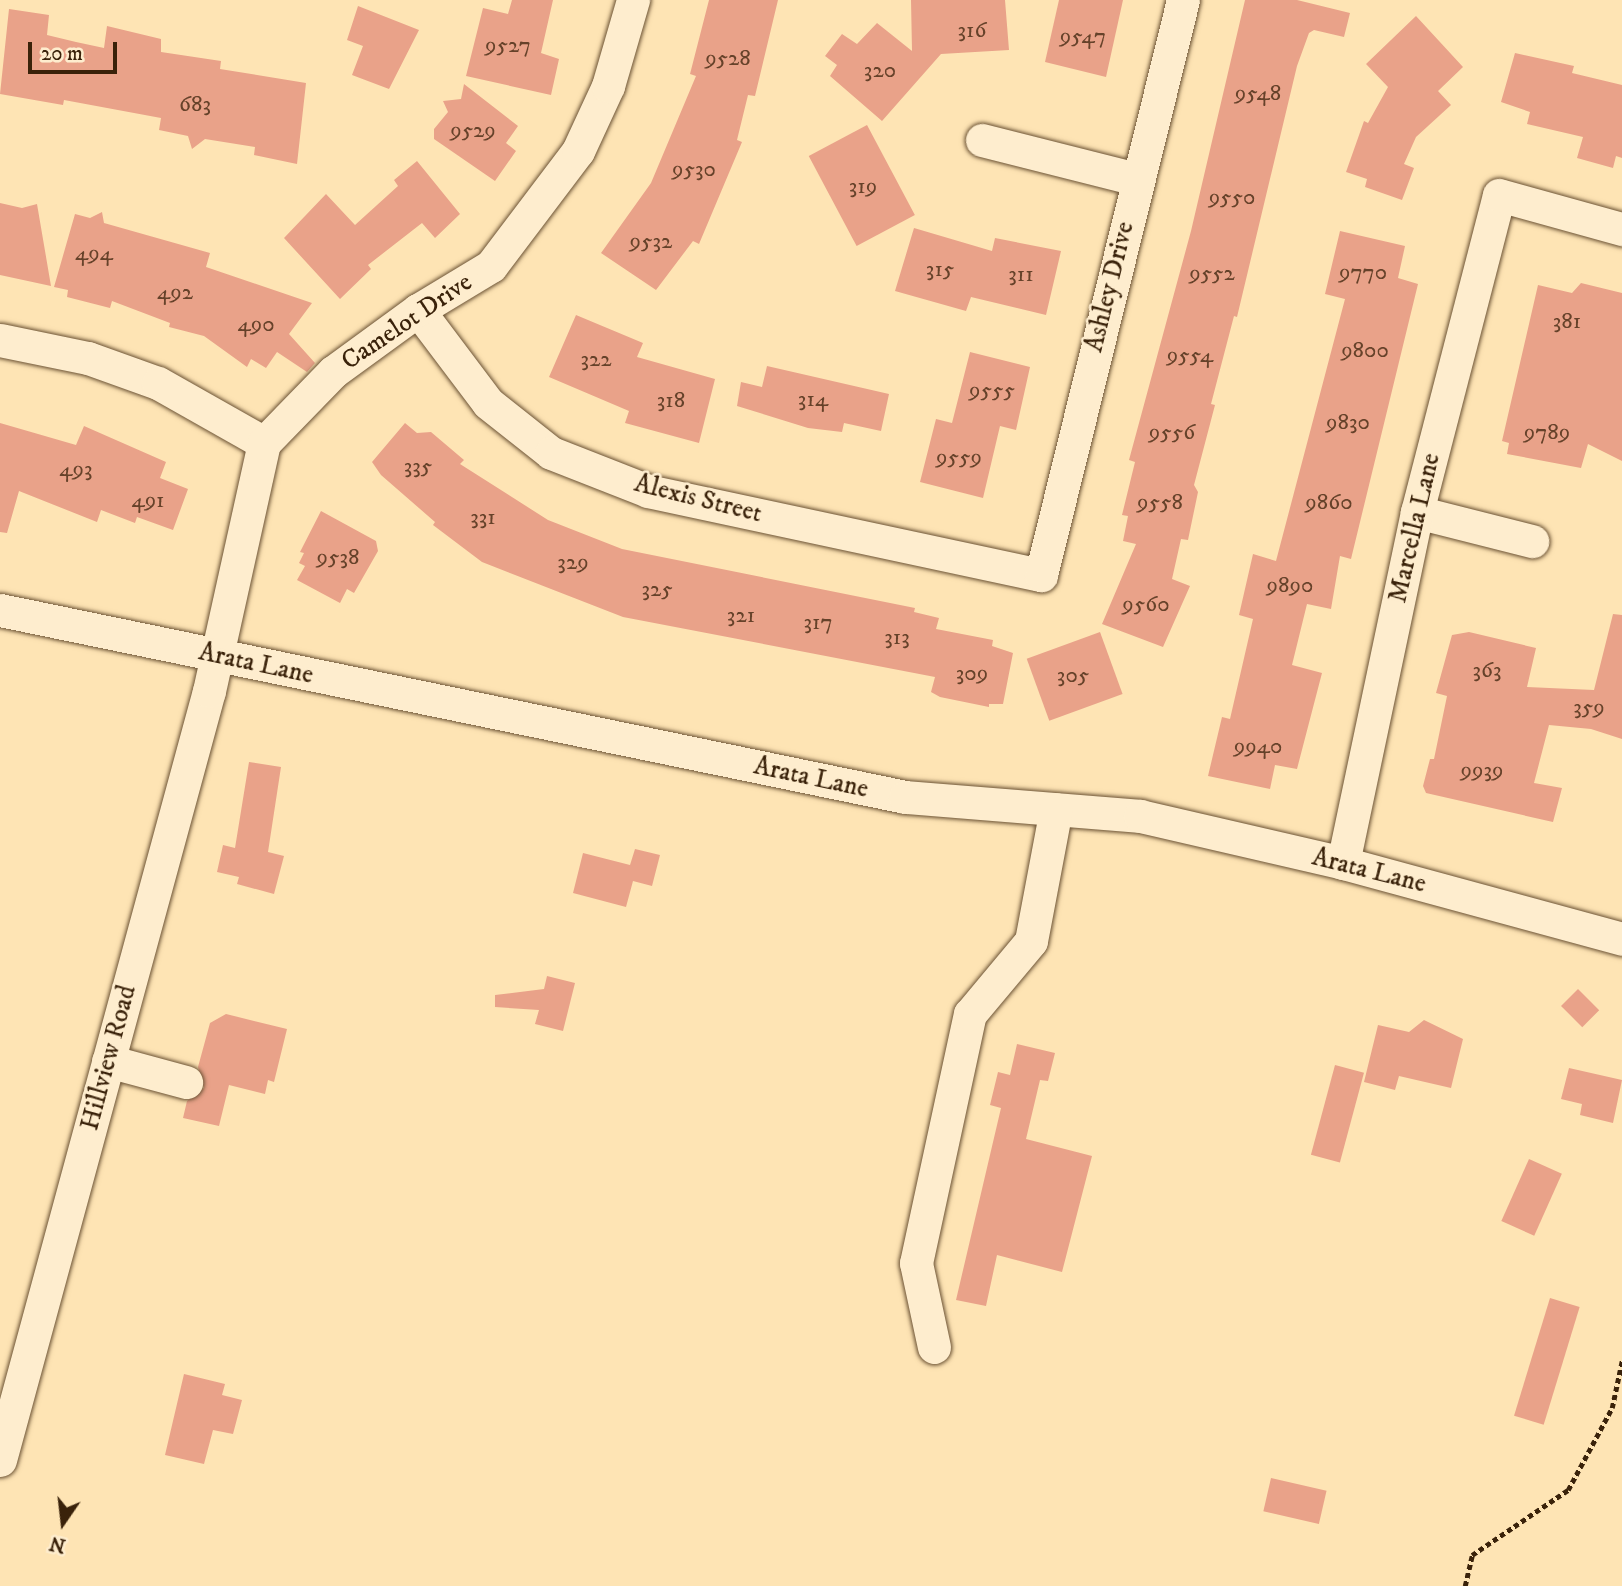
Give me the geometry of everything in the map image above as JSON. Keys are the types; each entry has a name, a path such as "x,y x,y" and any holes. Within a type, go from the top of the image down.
{"street":[{"name":"Camelot Drive","path":"264,443 333,372 418,310 491,266 540,206 578,150 608,86 633,0"},
{"name":"Ashley Drive","path":"1041,575 1136,179 1183,0"},
{"path":"982,140 1136,179"},
{"name":"Marcella Lane","path":"1343,863 1417,512 1499,195 1622,229"},
{"name":"Alexis Street","path":"418,310 488,403 551,453 649,491 1041,575"},
{"path":"0,340 88,358 158,383 264,443 217,656"},
{"path":"1417,512 1532,541"},
{"name":"Arata Lane","path":"0,610 905,797 1140,817 1343,863 1622,939"},
{"name":"Hillview Road","path":"0,1461 217,656"},
{"path":"934,1347 916,1263 970,1014 1031,941 1056,809"},
{"path":"108,1061 186,1082"}],"path":[{"path":"1465,1586 1472,1555 1568,1490 1612,1408 1622,1361"}],"building":[{"path":"512,0 553,0 541,53 559,59 551,95 466,76 483,8 508,14"},
{"path":"709,0 778,0 755,96 748,95 737,140 742,142 699,244 693,241 656,290 601,253 651,183 696,76 690,74"},
{"path":"911,0 1005,0 1009,50 941,54 882,121 830,76 837,65 825,56 842,34 857,44 877,23 912,51"},
{"path":"1059,0 1123,0 1106,77 1045,62"},
{"path":"1245,0 1297,0 1350,13 1344,37 1314,30 1309,33 1297,66 1237,317 1234,316 1211,404 1215,405 1194,485 1198,492 1188,540 1181,539 1172,579 1190,586 1163,647 1102,624 1136,544 1123,541 1128,516 1122,515 1135,462 1129,460 1191,231"},
{"path":"358,6 419,30 389,89 352,75 363,46 347,40"},
{"path":"9,9 49,15 47,35 104,48 107,26 161,39 161,52 221,61 220,69 306,83 297,164 254,155 255,147 205,139 192,149 188,136 159,130 161,118 64,100 63,105 0,94"},
{"path":"1416,16 1463,67 1438,91 1451,105 1416,137 1404,164 1414,168 1402,200 1365,187 1367,179 1346,172 1364,121 1368,123 1388,87 1366,64"},
{"path":"1515,53 1574,66 1572,73 1622,85 1622,158 1616,156 1613,168 1577,158 1583,137 1527,124 1530,112 1501,102"},
{"path":"464,84 518,126 506,143 516,151 495,181 434,139 434,129 448,112 443,101 461,99"},
{"path":"867,125 915,215 857,246 809,156"},
{"path":"417,161 460,214 435,238 422,223 368,265 371,269 340,299 284,238 326,194 355,225 398,186 394,180"},
{"path":"0,203 22,208 37,204 51,286 0,275"},
{"path":"102,212 104,223 210,253 206,267 312,303 289,334 315,363 307,372 277,352 266,368 251,359 247,367 204,336 169,327 170,323 112,301 110,308 67,297 68,290 54,287 75,214 90,218"},
{"path":"914,228 992,251 995,238 1061,251 1046,315 971,297 966,311 895,291"},
{"path":"1340,231 1405,246 1398,278 1418,284 1351,559 1340,556 1331,609 1307,604 1292,665 1322,673 1297,769 1275,765 1270,789 1208,776 1222,717 1230,719 1253,619 1239,615 1253,554 1276,561 1345,299 1325,294"},
{"path":"1581,283 1622,293 1622,461 1588,444 1581,468 1507,454 1509,443 1502,441 1538,285 1572,293"},
{"path":"576,315 643,343 637,357 715,379 699,443 625,423 629,411 549,377"},
{"path":"970,352 1030,367 1016,430 1000,426 983,498 920,482 936,419 952,423"},
{"path":"767,366 889,394 881,431 844,423 842,432 808,428 737,406 741,382 762,387"},
{"path":"0,423 76,445 84,426 166,462 160,478 188,489 173,530 137,517 135,523 101,510 97,522 19,491 7,533 0,532"},
{"path":"405,423 417,433 431,432 464,460 460,464 548,520 622,549 915,608 914,612 939,618 936,629 993,640 992,646 1013,653 1003,704 989,704 989,707 940,697 931,692 935,677 623,617 482,562 433,525 435,522 381,475 372,462"},
{"path":"321,511 376,541 378,551 354,593 347,589 340,603 297,580 305,566 299,563 304,553 300,552"},
{"path":"1613,614 1622,615 1622,739 1591,729 1549,725 1534,783 1562,788 1553,822 1426,793 1423,786 1430,759 1434,759 1447,696 1436,693 1452,635 1469,632 1536,648 1527,687 1594,690"},
{"path":"1100,632 1123,694 1049,721 1027,659"},
{"path":"249,762 281,767 268,852 284,856 274,894 237,884 239,877 217,872 223,845 235,848"},
{"path":"635,849 660,855 652,886 633,881 626,907 573,893 583,853 630,865"},
{"path":"547,976 575,983 563,1031 535,1024 539,1010 495,1007 495,995 544,989"},
{"path":"1578,989 1599,1010 1582,1027 1561,1006"},
{"path":"226,1014 287,1029 274,1082 268,1080 265,1094 229,1085 219,1126 183,1118 187,1101 204,1088 198,1067 210,1023"},
{"path":"1424,1020 1463,1039 1451,1088 1399,1076 1395,1090 1364,1082 1378,1025 1409,1032"},
{"path":"1017,1044 1055,1053 1048,1081 1040,1080 1026,1139 1092,1156 1062,1272 997,1255 986,1306 956,1300 1001,1108 990,1105 998,1072 1010,1075"},
{"path":"1335,1065 1364,1073 1340,1163 1311,1155"},
{"path":"1569,1068 1622,1080 1613,1123 1580,1115 1582,1104 1561,1099"},
{"path":"1529,1159 1562,1174 1534,1236 1501,1221"},
{"path":"1550,1298 1580,1307 1544,1425 1514,1416"},
{"path":"184,1374 225,1384 222,1395 242,1400 233,1434 213,1430 204,1464 165,1455"},
{"path":"1271,1478 1327,1491 1319,1524 1263,1511"}]}
